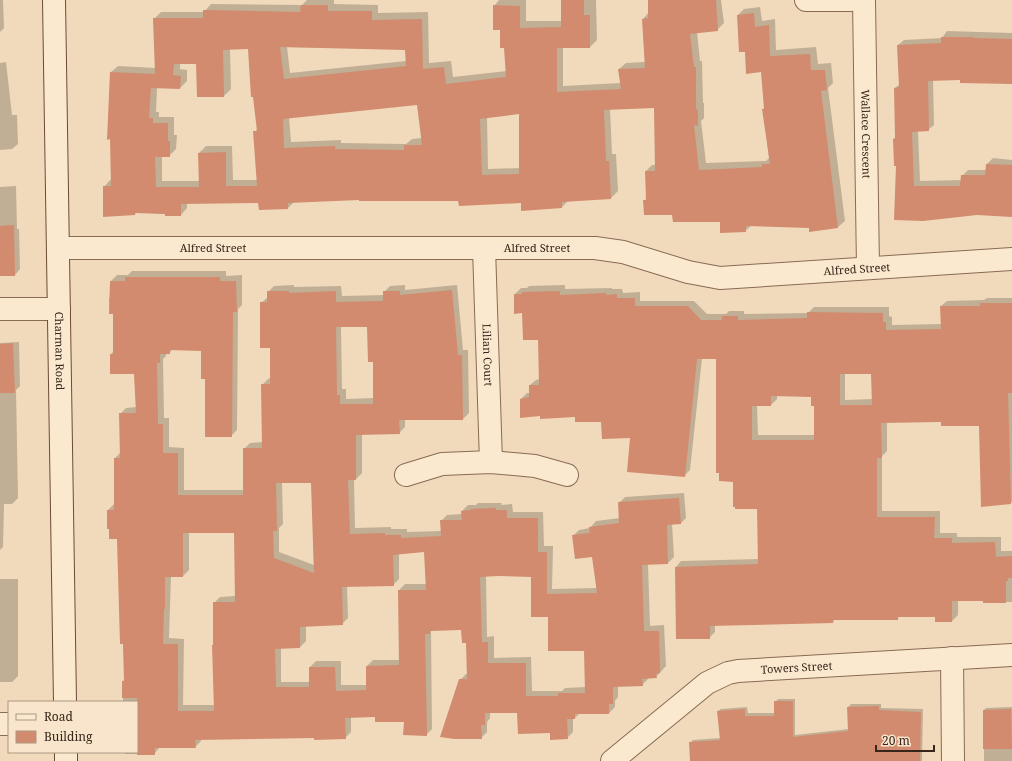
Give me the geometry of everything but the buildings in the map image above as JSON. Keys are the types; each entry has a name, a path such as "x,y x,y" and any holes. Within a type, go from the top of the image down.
{"street":[{"name":"Charman Road","path":"54,0 65,701"},
{"path":"806,0 851,0"},
{"name":"Wallace Crescent","path":"864,0 868,268"},
{"name":"Alfred Street","path":"58,248 595,248 623,252 688,272 720,278 1012,259"},
{"name":"Lilian Court","path":"484,248 491,462"},
{"path":"0,309 59,309"},
{"path":"406,475 442,464 491,462 535,466 567,476"},
{"name":"Towers Street","path":"626,757 707,682 728,673 738,671 1012,655"},
{"path":"952,658 953,761"}]}
